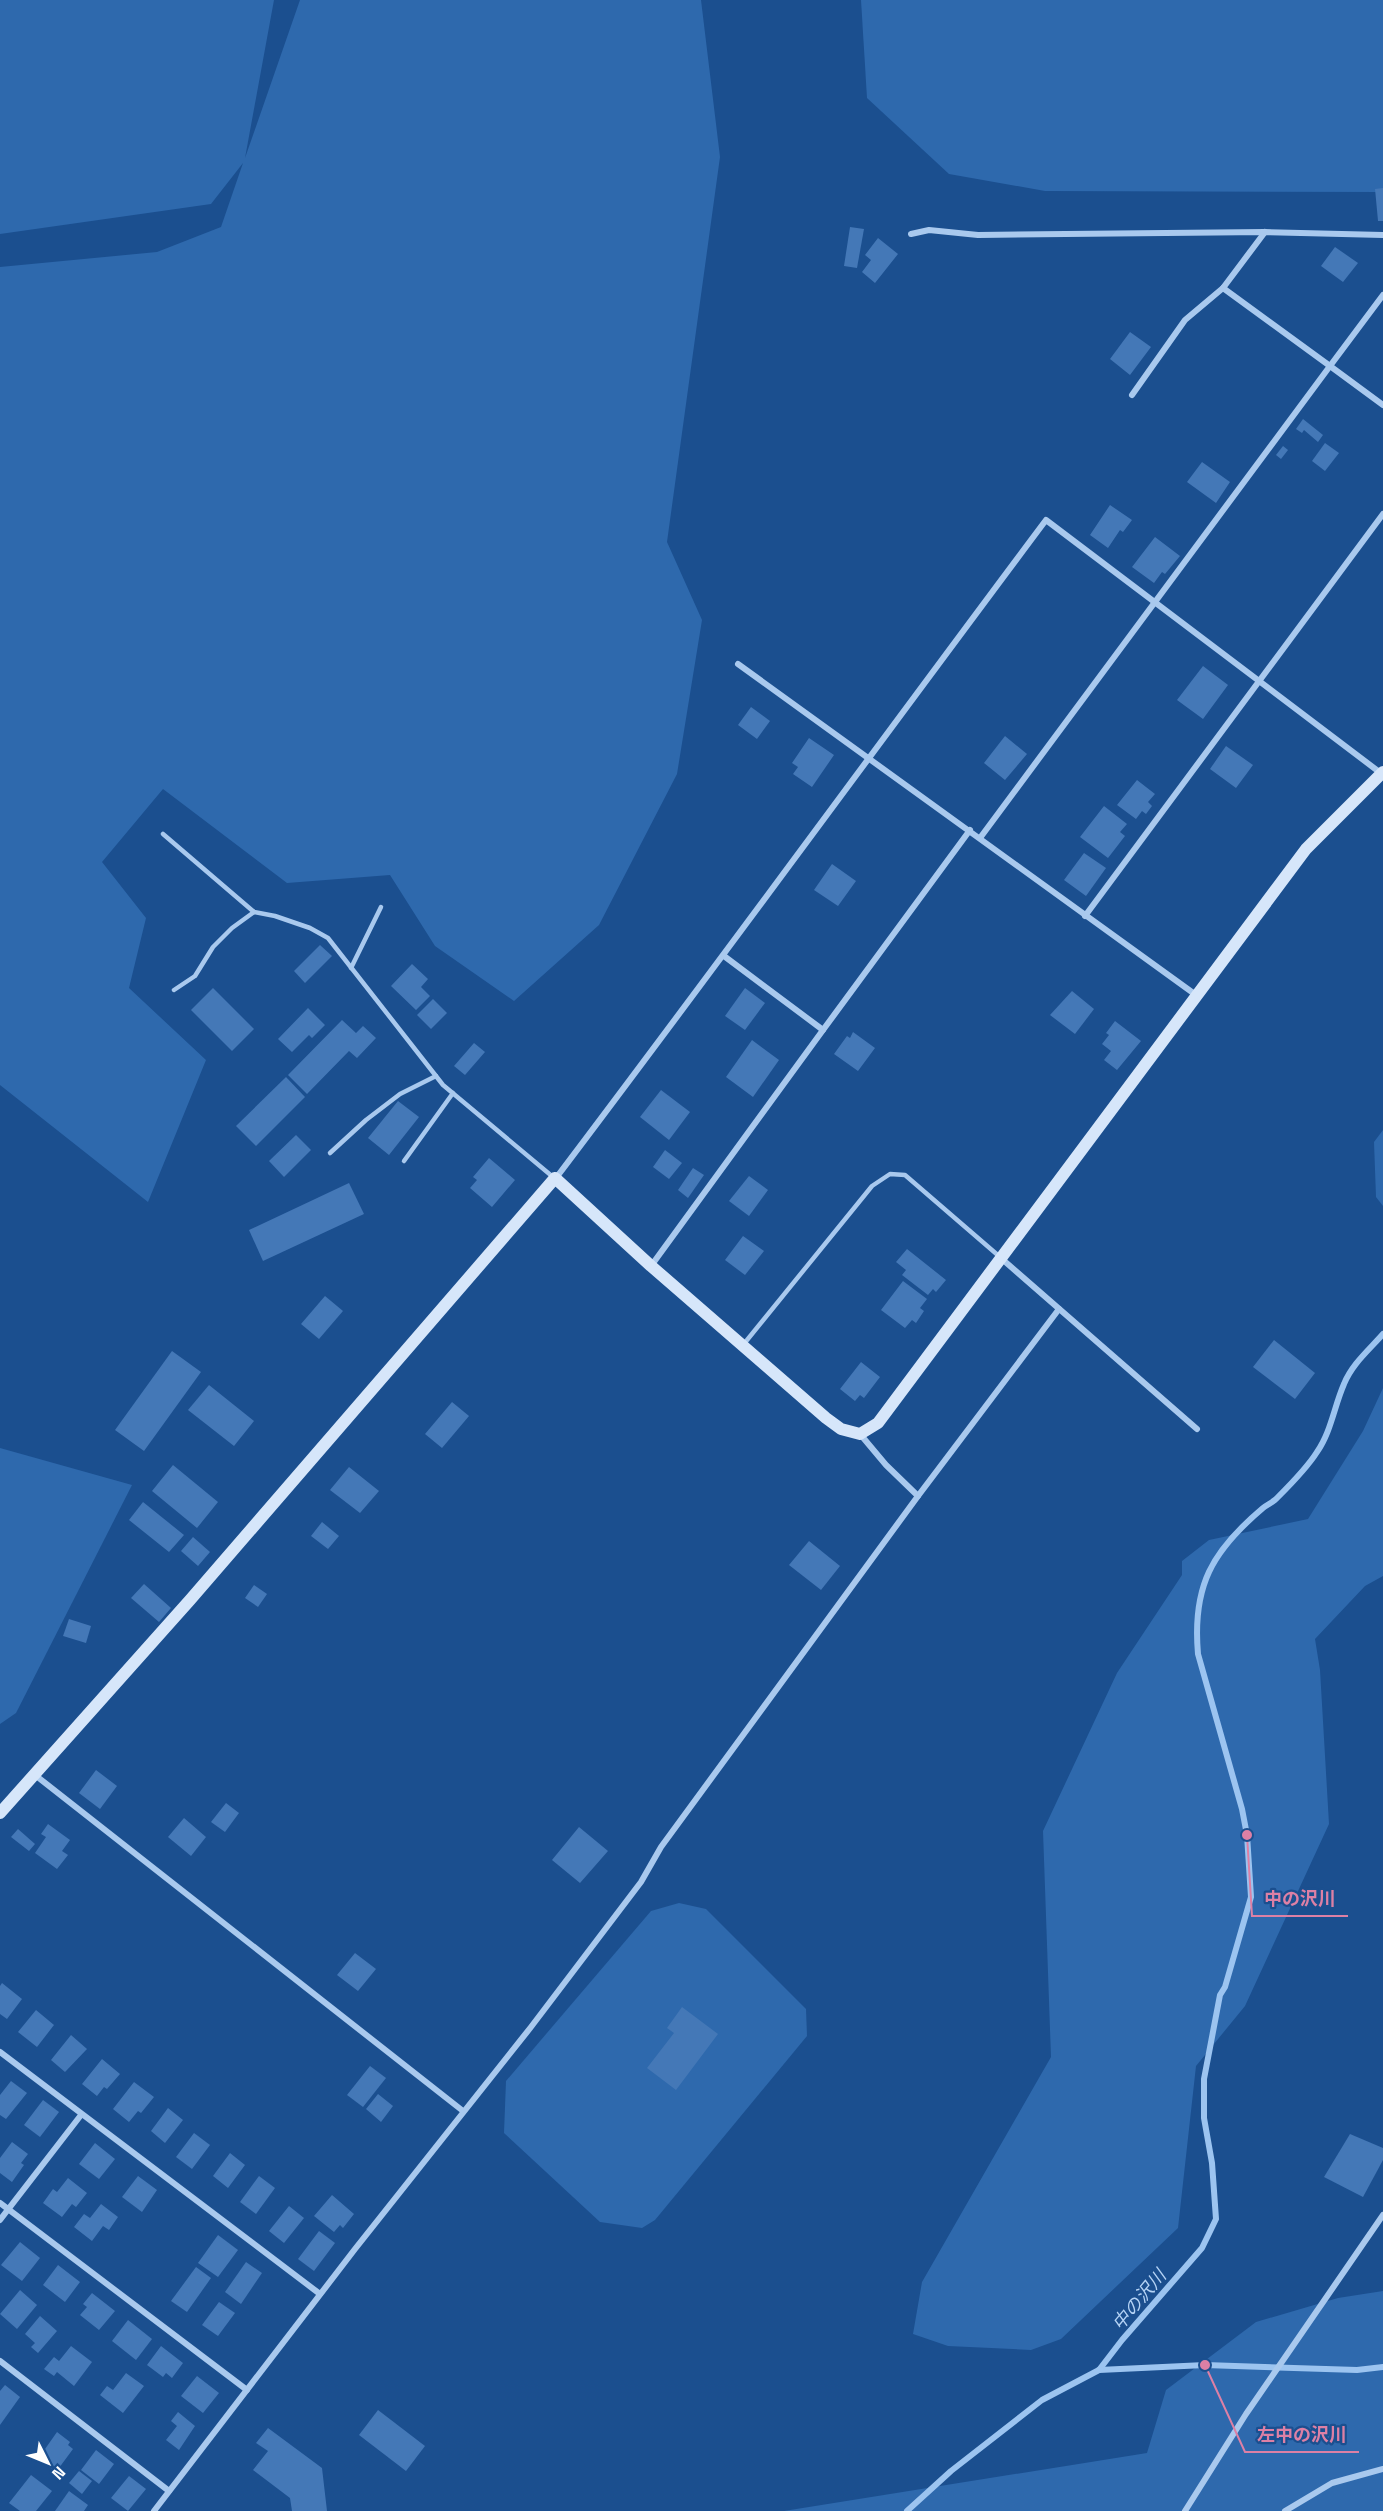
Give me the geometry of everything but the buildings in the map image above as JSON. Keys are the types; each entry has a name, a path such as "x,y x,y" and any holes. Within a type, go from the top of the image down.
{"street":[{"path":"911,234 929,230 978,235 1266,232 1383,235"},
{"path":"1132,395 1185,320 1223,288 1266,232"},
{"path":"1223,288 1383,405"},
{"path":"980,838 1383,295"},
{"path":"1085,916 1383,514"},
{"path":"0,1813 323,1448 555,1178 724,956 1046,520 1382,773 1306,849 878,1423 860,1434"},
{"path":"738,664 1196,995"},
{"path":"651,1266 970,830"},
{"path":"724,956 823,1030"},
{"path":"555,1178 651,1266 826,1418 842,1429 860,1434 918,1496"},
{"path":"1002,1259 1197,1429"},
{"path":"154,2511 320,2294 531,2027 634,1891 660,1847 918,1496 1059,1309"},
{"path":"35,1775 463,2111"},
{"path":"0,2052 320,2294"},
{"path":"0,2220 81,2115"},
{"path":"0,2203 247,2390"},
{"path":"1185,2511 1246,2414 1383,2215"},
{"path":"0,2361 169,2491"},
{"path":"1286,2511 1332,2483 1383,2469"}],"lane":[{"path":"163,834 254,912 275,916 310,928 328,938 436,1076 453,1093 555,1178"},
{"path":"351,968 381,907"},
{"path":"174,990 195,976 213,947 232,928 254,912"},
{"path":"330,1153 366,1120 400,1094 436,1076"},
{"path":"404,1161 453,1093"},
{"path":"742,1346 872,1186 890,1174 905,1175 1002,1259"}],"shaded area":[{"path":"0,0 274,0 245,158 300,0 701,0 720,157 667,542 702,620 677,774 599,925 514,1001 435,946 390,875 287,883 163,789 102,862 146,918 129,988 206,1060 148,1202 0,1085 0,267 157,252 221,227 243,163 211,204 0,234"},
{"path":"861,0 1383,0 1383,192 1045,191 949,174 867,98"},
{"path":"1383,1130 1383,1206 1376,1197 1374,1142"},
{"path":"1383,1388 1383,1576 1365,1586 1315,1639 1320,1670 1329,1824 1245,2006 1196,2066 1178,2228 1061,2339 1031,2350 948,2346 913,2334 922,2282 1051,2057 1043,1831 1117,1673 1182,1575 1182,1561 1209,1540 1308,1519 1363,1431"},
{"path":"0,1448 132,1485 16,1713 0,1724"},
{"path":"679,1903 706,1909 806,2009 807,2036 655,2220 642,2228 600,2222 504,2133 506,2081 651,1911"},
{"path":"1383,2291 1383,2511 784,2511 1147,2453 1166,2390 1256,2322 1338,2298"}],"waterway":[{"name":"中の沢川","path":"907,2511 951,2471 1042,2400 1099,2370 1202,2248 1216,2219 1212,2163 1204,2118 1204,2079 1220,1995 1225,1987 1251,1897 1247,1835 1242,1809 1198,1654 1198,1609 1202,1589 1218,1555 1230,1539 1276,1499 1313,1458 1326,1436 1347,1377 1361,1357 1383,1334"},
{"path":"1099,2370 1205,2365 1357,2370 1383,2367"}],"place":[{"name":"中の沢川","path":"1247,1835"},
{"name":"左中の沢川","path":"1205,2365"}]}
